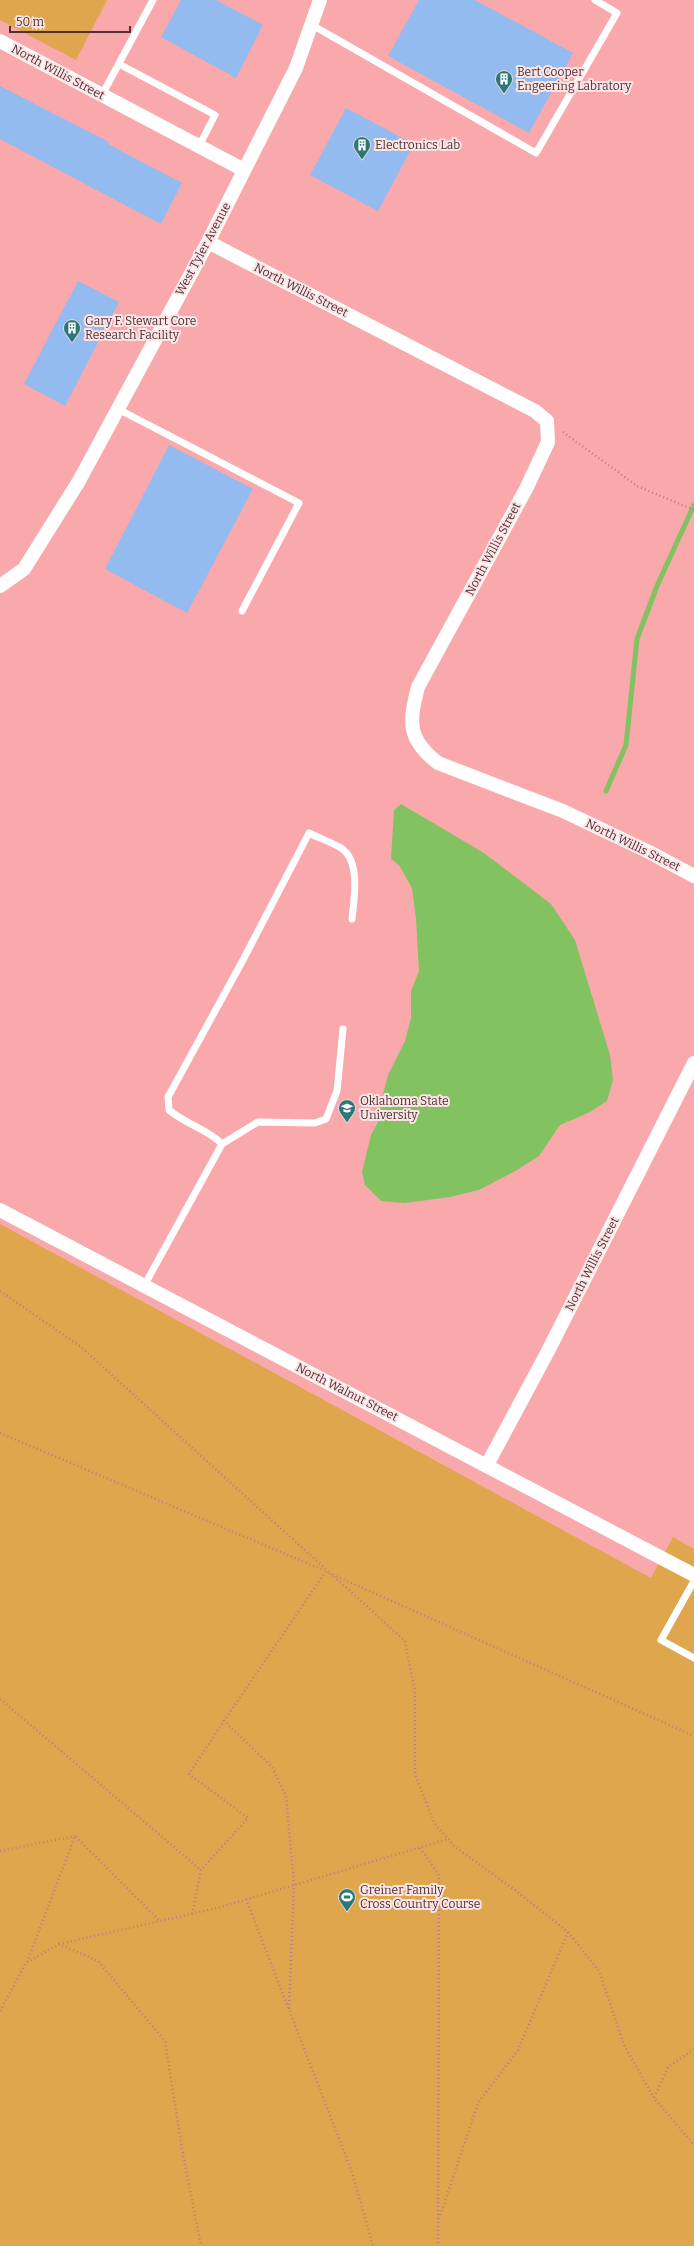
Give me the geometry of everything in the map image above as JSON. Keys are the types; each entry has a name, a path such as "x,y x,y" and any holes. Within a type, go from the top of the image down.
{"street":[{"name":"West Tyler Avenue","path":"0,586 24,569 79,481 208,242 296,68 320,0"},
{"name":"North Willis Street","path":"0,41 244,170"},
{"name":"North Willis Street","path":"208,242 535,411 547,421 548,442 526,489 418,687 411,713 412,729 423,752 438,763 563,812 649,852 694,876"},
{"name":"North Willis Street","path":"487,1465 547,1353 694,1063"},
{"name":"North Walnut Street","path":"0,1210 694,1575"}],"lane":[{"path":"102,95 153,0"},
{"path":"312,25 536,153 617,13 595,0"},
{"path":"119,64 215,115 199,146"},
{"path":"118,409 299,503 242,611"},
{"path":"222,1144 216,1138 178,1118 169,1110 168,1097 243,960 309,833 342,848 352,863 354,899 352,919"},
{"path":"144,1286 222,1144 258,1122 315,1123 326,1119 337,1091 343,1029"},
{"path":"694,1581 661,1640 694,1658"}],"path":[{"path":"547,421 637,486 694,510"},
{"path":"0,1291 81,1347 405,1642 415,1692 415,1774 434,1823 448,1839 475,1863 515,1890 568,1932 599,1971 624,2045 654,2098 694,2146"},
{"path":"0,1433 326,1571 694,1736"},
{"path":"192,1914 201,1870 248,1818 189,1774 326,1571"},
{"path":"0,1699 201,1870"},
{"path":"224,1721 272,1767 286,1796 294,1884 289,2010"},
{"path":"0,1850 75,1836"},
{"path":"75,1836 160,1921"},
{"path":"0,2011 26,1963 75,1836"},
{"path":"26,1963 59,1944 192,1914 448,1839"},
{"path":"420,1848 439,1875 438,2246"},
{"path":"246,1899 352,2172 373,2246"},
{"path":"438,2222 478,2103 518,2050 568,1932"},
{"path":"59,1944 98,1961 165,2041 182,2149 201,2246"},
{"path":"654,2098 668,2067 694,2049"}],"shaded area":[{"name":"Oklahoma State University","path":"0,0 694,0 694,2246 0,2246"},
{"path":"0,0 107,0 76,60 0,20"},
{"path":"401,804 484,853 551,904 575,940 610,1055 613,1080 607,1101 590,1112 560,1125 539,1156 517,1170 479,1190 450,1197 405,1203 381,1201 365,1185 362,1172 371,1135 379,1120 381,1102 388,1075 405,1041 411,1018 411,991 419,971 416,919 412,888 399,865 391,859 394,810"},
{"name":"Greiner Family Cross Country Course","path":"0,1224 651,1578 673,1537 694,1549 694,2246 0,2246"}],"building":[{"path":"181,0 216,0 263,25 236,78 161,37"},
{"name":"Bert Cooper Engeering Labratory","path":"419,0 475,0 573,53 529,133 388,56"},
{"path":"0,86 109,142 108,144 182,183 161,224 0,139"},
{"name":"Electronics Lab","path":"346,108 414,144 378,211 310,175"},
{"name":"Gary F. Stewart Core Research Facility","path":"78,281 119,302 65,406 24,384"},
{"path":"169,445 253,489 187,613 105,569"}],"waterway":[{"path":"606,791 626,745 637,639 657,586 694,505"}],"place":[{"name":"Bert Cooper Engeering Labratory","path":"504,94"},
{"name":"Electronics Lab","path":"362,160"},
{"name":"Gary F. Stewart Core Research Facility","path":"72,343"},
{"name":"Oklahoma State University","path":"347,1123"},
{"name":"Greiner Family Cross Country Course","path":"347,1912"}]}
